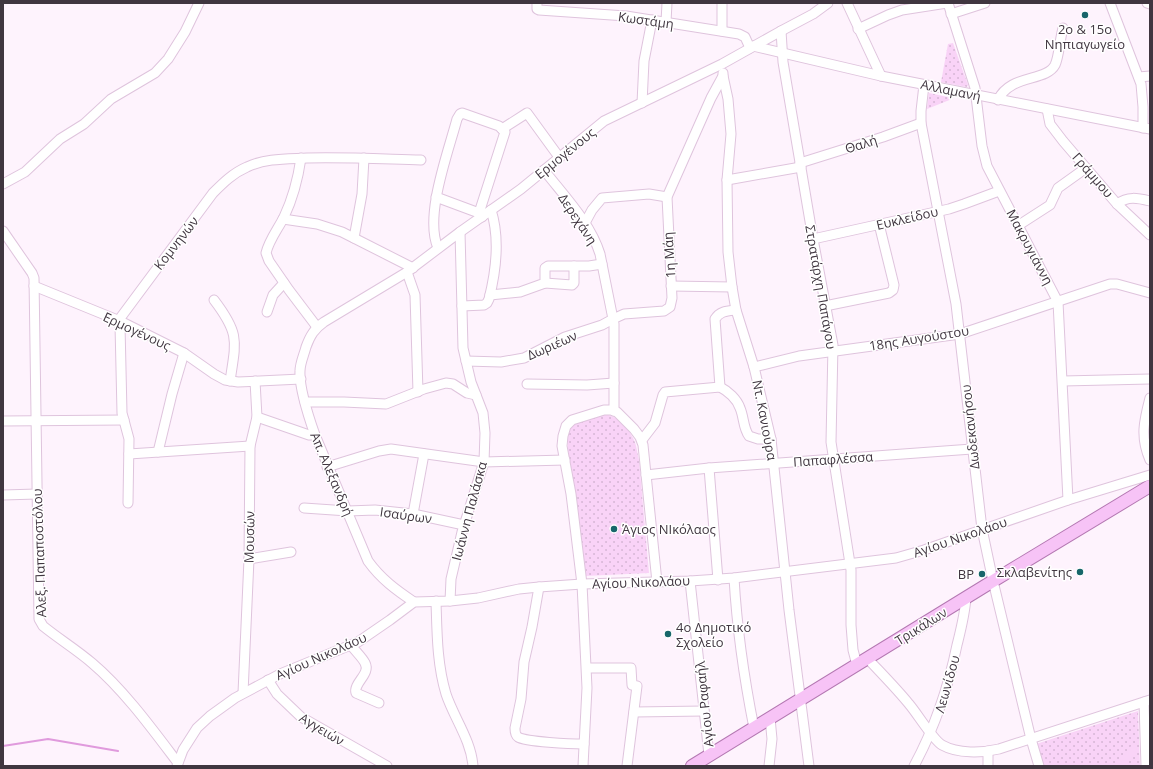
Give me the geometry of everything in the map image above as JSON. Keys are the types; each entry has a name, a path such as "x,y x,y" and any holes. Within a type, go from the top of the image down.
{"main road":[{"name":"Τρικάλων","path":"692,766 966,597 1150,486"}],"street":[{"path":"3,184 25,172 60,139 84,124 111,99 155,73 168,59 185,32 199,3"},
{"path":"666,22 667,3"},
{"path":"722,3 722,31"},
{"name":"Ερμογένους","path":"317,327 410,270 480,215 491,210 544,170 604,121 722,64 813,14 828,3"},
{"path":"847,3 881,76"},
{"path":"858,29 902,10 948,3"},
{"name":"Μακρυγιάννη","path":"948,3 971,73 976,95 981,141 989,171 1058,302 1068,500"},
{"path":"951,14 985,3"},
{"path":"1110,3 1139,77 1147,129"},
{"name":"Κωστάμη","path":"537,5 537,9 539,10 626,16 722,31 742,35 752,47"},
{"path":"642,103 644,61 652,20"},
{"path":"998,100 1012,84 1047,72 1054,67 1057,60 1063,28"},
{"name":"Στρατάρχη Παπάγου","path":"781,31 781,53 812,239 832,339 831,429 833,459 850,563 852,643 862,661"},
{"name":"Αλλαμανή","path":"752,47 924,85 1147,129"},
{"path":"722,64 723,76"},
{"name":"Ντ. Κανιούρα","path":"723,76 728,99 731,134 727,180 728,252 732,287 736,310 754,367 771,439 785,572 809,766"},
{"name":"1η Μάη","path":"613,319 624,314 658,311 670,307 672,302 667,197 711,98 723,76"},
{"path":"1139,77 1150,76"},
{"name":"Δωδεκανήσου","path":"924,85 921,123 956,304 982,529 1030,740 1039,766"},
{"name":"Γράμμου","path":"1047,109 1050,124 1063,141 1117,204 1149,232"},
{"path":"502,129 527,113 559,157"},
{"path":"436,197 480,215 504,137 505,132 499,126 466,114 460,114 456,119 436,197 434,236 438,248"},
{"name":"Θαλή","path":"727,180 800,165 921,123"},
{"path":"301,158 296,188 266,253 284,283 317,327"},
{"name":"Κομνηνών","path":"120,321 123,313 213,193 239,171 254,164 272,160 301,158 421,160"},
{"path":"354,238 362,194 364,158"},
{"path":"1018,225 1050,205 1058,188 1086,168"},
{"name":"Δερεχάνη","path":"544,170 585,223 597,245 613,319"},
{"name":"Ευκλείδου","path":"812,239 938,211 964,204 999,190"},
{"path":"585,223 592,210 602,198 649,194 667,197"},
{"path":"1117,204 1126,198 1150,201"},
{"path":"462,306 486,305 489,301 495,265 496,243 495,223 491,210"},
{"path":"283,218 333,229 354,238 410,270 415,295 418,392"},
{"path":"825,306 893,290 894,285 879,224"},
{"name":"Ιωάννη Παλάσκα","path":"450,600 451,579 464,525 484,462 484,422 481,407 466,361 463,342 460,232"},
{"path":"4,233 32,273 34,286"},
{"path":"545,283 546,268 548,266 602,264"},
{"path":"490,295 520,292 545,283 572,285 574,283 574,266"},
{"path":"267,312 273,295 284,283"},
{"name":"18ης Αυγούστου","path":"754,367 789,358 960,334 1110,284 1117,284 1150,293"},
{"name":"Ερμογένους","path":"34,286 120,321 184,353 216,376 230,381 238,382 300,379"},
{"name":"Αλεξ. Παπαποστόλου","path":"34,286 37,420 38,615 41,623 47,629 92,663 114,683 151,726 177,765"},
{"path":"671,286 732,287"},
{"path":"214,300 228,320 234,337 235,350 230,381"},
{"path":"720,386 715,319 721,312 736,310"},
{"path":"613,319 614,411"},
{"name":"Δωριέων","path":"466,361 501,362 524,358 565,337 596,327 613,319"},
{"path":"120,321 122,407 128,434 129,454 128,503"},
{"name":"Απ. Αλεξανδρή","path":"317,327 310,337 302,358 300,369 300,379 305,402 315,435 327,467 348,511 364,553 374,569 387,582 414,602"},
{"path":"158,452 184,353"},
{"path":"1063,382 1150,379"},
{"name":"Μουσών","path":"243,693 249,559 250,446 257,418 255,381"},
{"path":"305,402 386,404 430,387 449,383 467,393 476,395"},
{"path":"527,384 614,384"},
{"path":"642,440 654,423 665,392 720,386 727,390 738,404 749,436 758,439 771,439"},
{"path":"1150,398 1143,428 1145,443 1150,460"},
{"path":"583,766 587,668 582,584 571,494 562,438 567,424 576,418 604,410 614,411 634,429 642,440 657,582"},
{"path":"257,418 309,435 315,435"},
{"path":"3,421 124,420"},
{"path":"129,454 250,446"},
{"path":"327,467 388,449 484,462 565,460"},
{"name":"Παπαφλέσσα","path":"646,475 709,468 972,449"},
{"path":"413,514 424,454"},
{"path":"709,468 718,580"},
{"name":"Αγίου Νικολάου","path":"177,765 188,742 197,728 234,698 268,680 351,645 370,634 414,602 478,598 519,589 539,587 582,584 718,580 907,555 1068,500 1150,475"},
{"path":"3,495 37,494"},
{"name":"Ισαύρων","path":"304,508 348,511 375,510 413,514 464,525"},
{"path":"249,559 291,552"},
{"path":"734,578 740,646 754,728"},
{"name":"Αγίου Ραφαήλ","path":"690,581 709,755"},
{"path":"539,587 532,627 524,657 521,699 515,732 518,737 533,740 584,744"},
{"name":"Λεωνίδου","path":"914,766 931,732 951,676 965,613 966,597"},
{"path":"436,601 438,657 441,677 449,703 469,747 473,766"},
{"path":"351,645 365,662 366,667 355,691 356,693 379,703"},
{"path":"862,661 909,704 938,742 950,748 971,751 988,751 1030,740 1147,702 1146,766"},
{"path":"587,668 631,668 632,685 637,686 627,766"},
{"name":"Αγγειών","path":"268,680 277,694 301,717 387,766"},
{"path":"634,712 704,711"},
{"path":"769,766 772,739 770,718"},
{"path":"988,751 988,766"}],"shaded area":[{"path":"953,43 968,85 967,87 941,82 948,44"},
{"path":"929,93 952,98 952,99 927,109"},
{"path":"604,414 621,422 631,434 635,443 639,460 649,573 585,576 568,450 568,440 569,432 575,423 586,418"},
{"path":"1138,711 1140,766 1043,766 1036,744"},
{"path":"1131,746 1137,749 1126,766 1118,766"}],"waterway":[{"path":"3,746 48,739 118,751"}],"place":[{"name":"2ο & 15ο Νηπιαγωγείο","path":"1085,15"},
{"name":"Άγιος ΝΙκόλαος","path":"614,529"},
{"name":"Σκλαβενίτης","path":"1080,572"},
{"name":"BP","path":"982,574"},
{"name":"4ο Δημοτικό Σχολείο","path":"668,634"}]}
